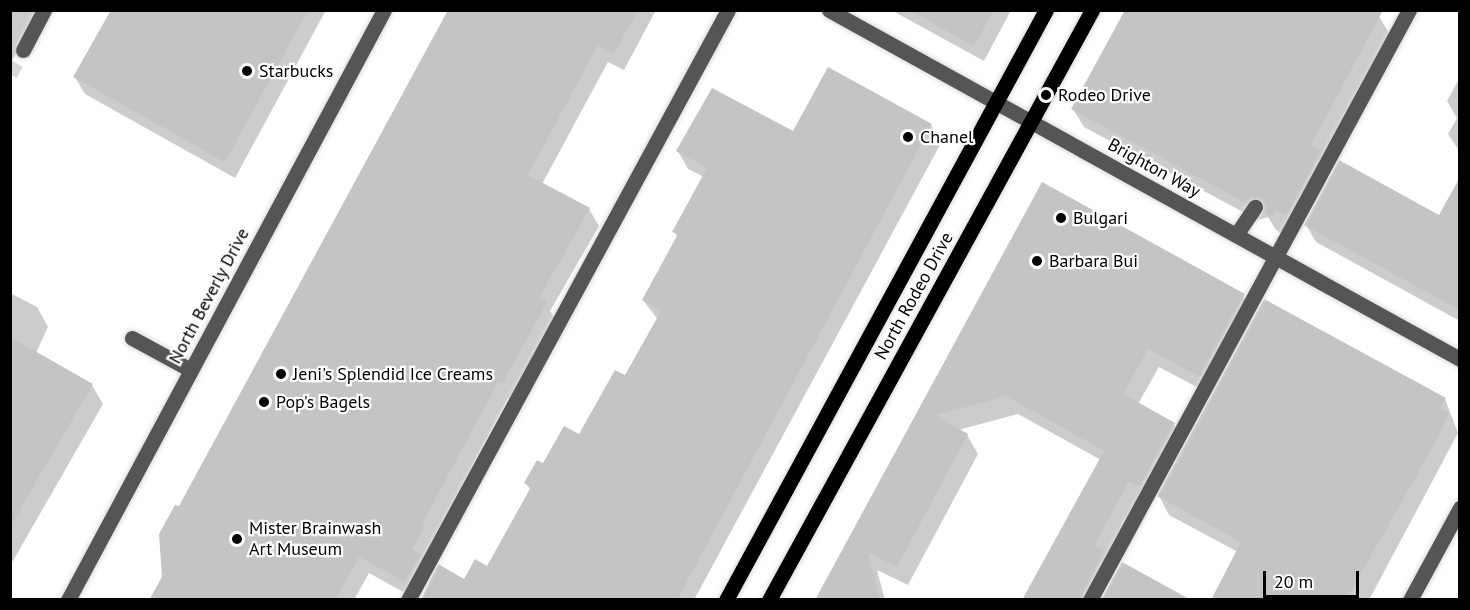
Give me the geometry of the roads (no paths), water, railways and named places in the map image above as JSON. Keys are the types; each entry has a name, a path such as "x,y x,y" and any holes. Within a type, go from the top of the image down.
{"main road":[{"name":"North Rodeo Drive","path":"726,600 999,104 1046,10"},
{"name":"North Rodeo Drive","path":"769,600 1092,10"}],"street":[{"path":"19,57 44,10"},
{"name":"North Beverly Drive","path":"68,600 384,10"},
{"path":"408,600 728,10"},
{"name":"Brighton Way","path":"829,10 1460,359"},
{"path":"1090,600 1273,256 1409,10"},
{"path":"1236,235 1255,207"},
{"path":"132,338 191,370"},
{"path":"1410,600 1460,508"}],"tunnel":[{"path":"10,74 16,63"}],"place":[{"name":"Starbucks","path":"247,71"},
{"name":"Rodeo Drive","path":"1046,95"},
{"name":"Chanel","path":"908,137"},
{"name":"Bulgari","path":"1061,218"},
{"name":"Barbara Bui","path":"1037,261"},
{"name":"Jeni's Splendid Ice Creams","path":"281,374"},
{"name":"Pop's Bagels","path":"264,402"},
{"name":"Mister Brainwash Art Museum","path":"237,539"}]}
